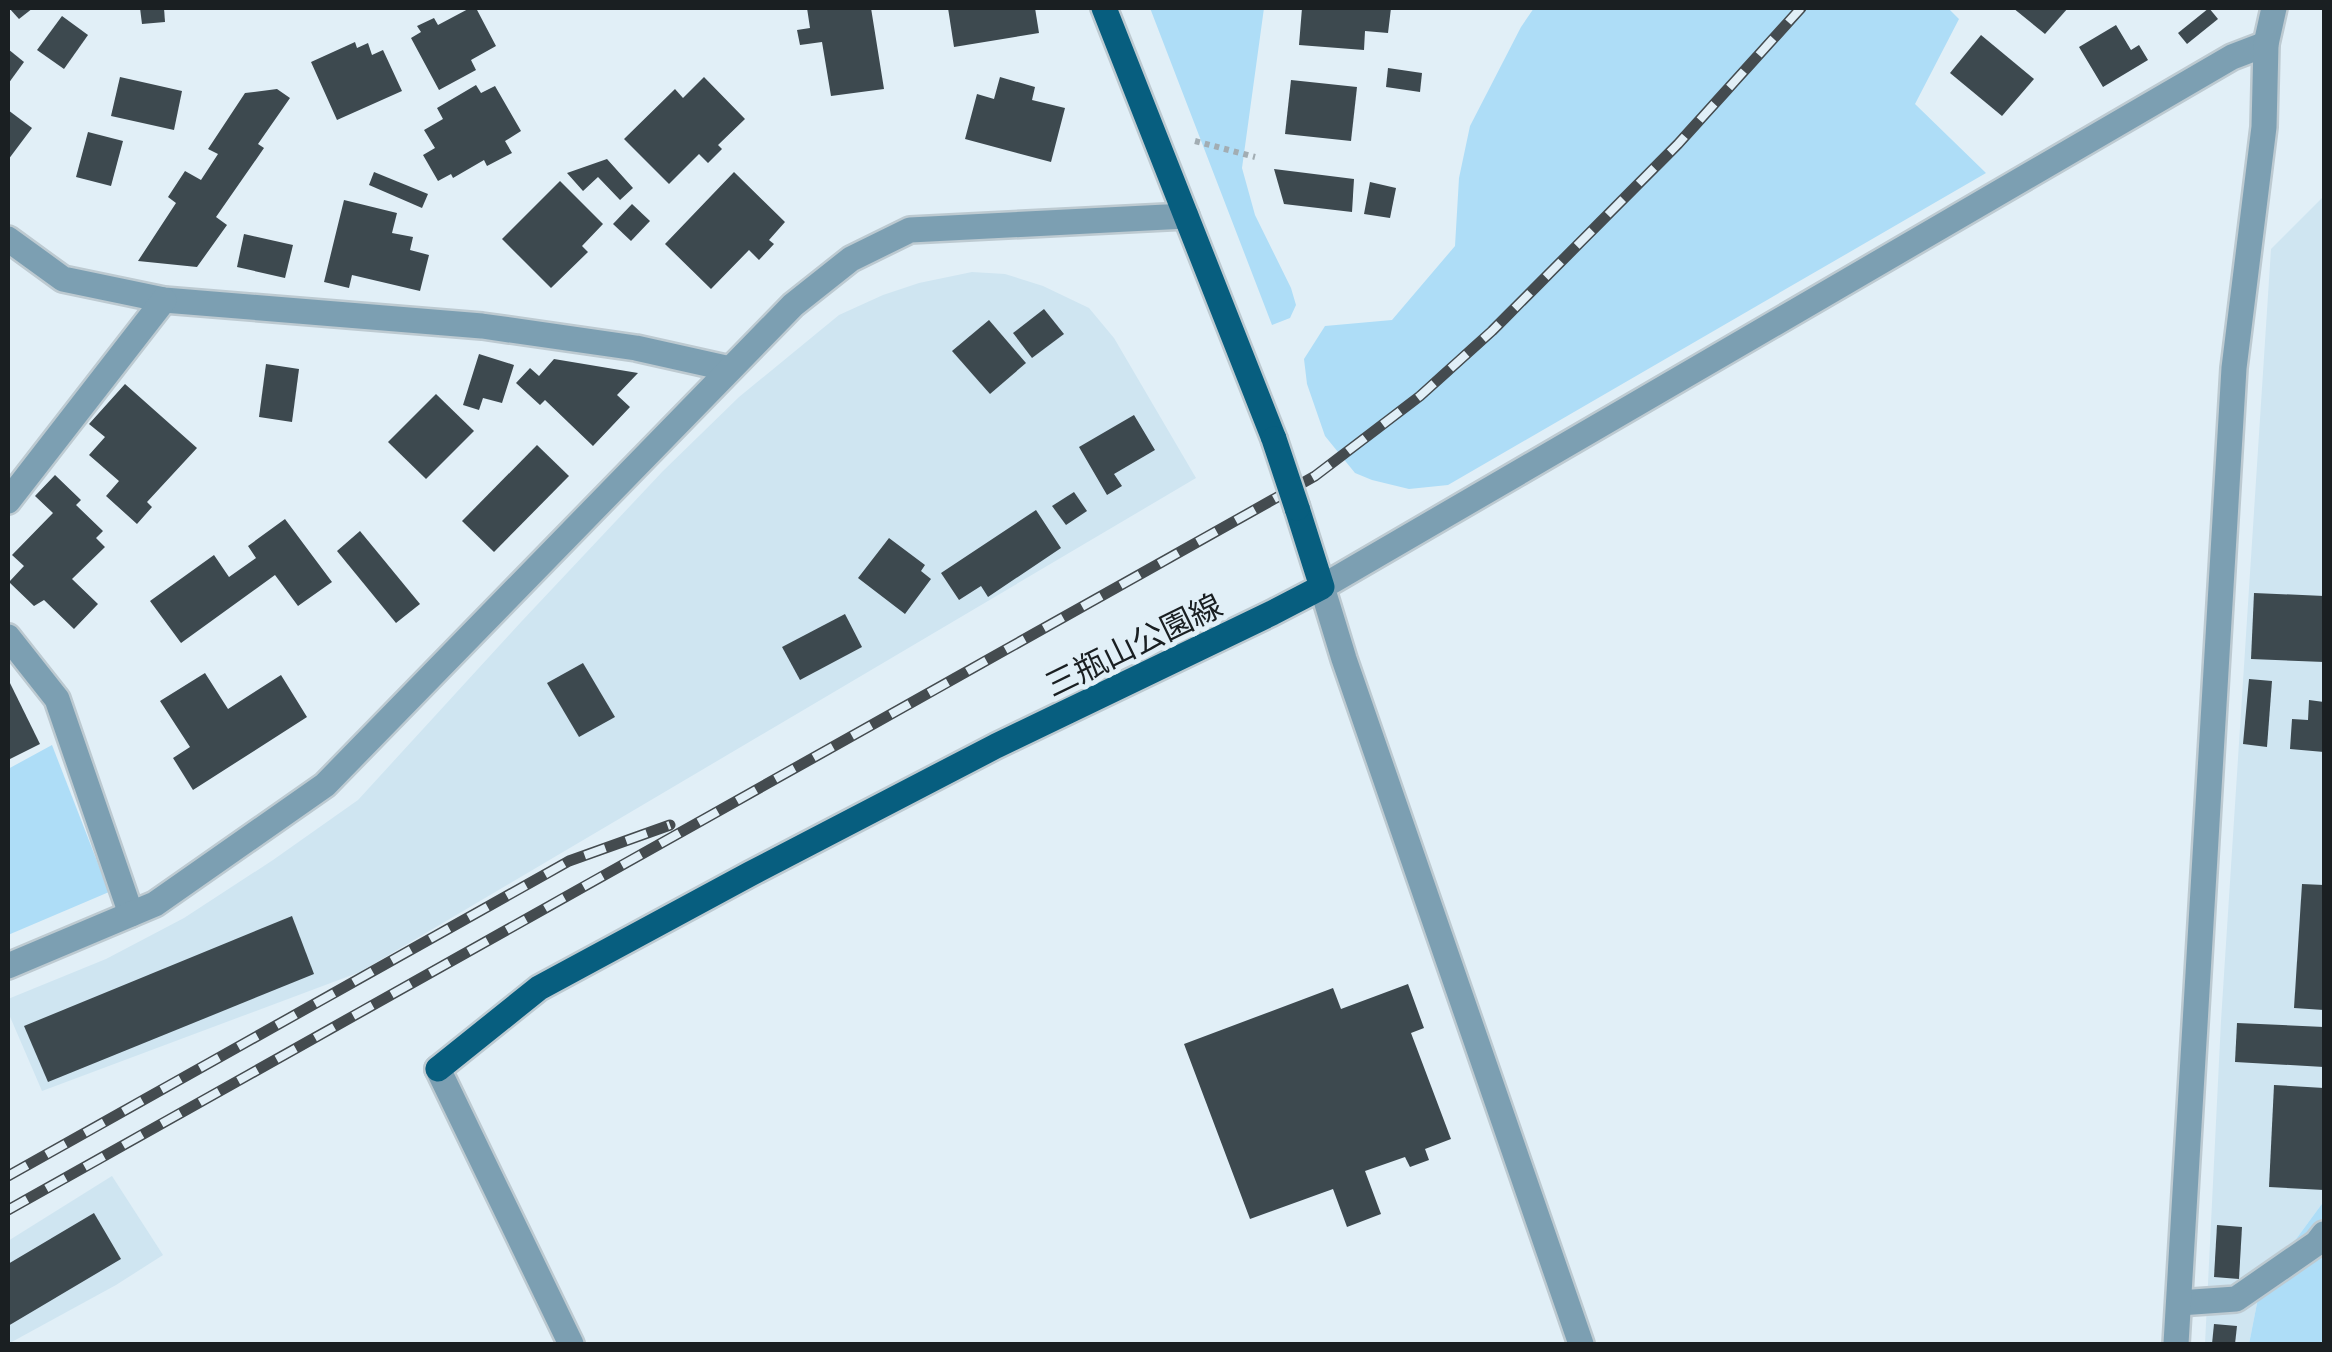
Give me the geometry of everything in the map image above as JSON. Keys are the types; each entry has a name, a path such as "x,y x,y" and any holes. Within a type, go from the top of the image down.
{"main road":[{"path":"1104,8 1274,439 1322,586"},
{"name":"三瓶山公園線","path":"438,1069 539,988 996,746 1322,586"}],"street":[{"path":"2176,1344 2234,368 2264,127 2266,44 2274,8"},
{"path":"1580,1344 1322,586 2232,57 2266,44"},
{"path":"8,966 155,904 325,785 793,305 851,259 910,230 1186,216"},
{"path":"8,239 63,280 164,300 482,326 636,348 730,369"},
{"path":"8,501 164,300"},
{"path":"8,637 57,699 131,914"},
{"path":"438,1069 571,1344"},
{"path":"2179,1303 2236,1299 2317,1243 2324,1234"}],"path":[{"path":"1195,141 1255,157"}],"shaded area":[{"path":"1150,8 1264,8 1242,168 1255,215 1291,288 1296,305 1290,318 1272,325"},
{"path":"1534,8 1948,8 1959,19 1915,104 1986,173 1448,485 1409,489 1372,480 1355,473 1325,436 1307,384 1304,359 1325,326 1392,320 1455,246 1459,178 1470,126"},
{"path":"2324,196 2324,1201 2260,1288 2249,1344 2205,1344 2221,1021 2271,249"},
{"path":"972,272 1005,274 1043,286 1089,308 1114,338 1196,478 360,972 42,1091 8,1012 8,999 106,959 184,918 358,800 663,471 739,397 839,315 919,283"},
{"path":"52,745 109,892 8,935 8,769"},
{"path":"112,1176 163,1255 8,1344 8,1241"},
{"path":"2324,1201 2324,1344 2249,1344 2260,1288"}],"building":[{"path":"9,8 33,8 19,19"},
{"path":"140,8 164,8 165,22 142,24"},
{"path":"476,8 496,46 471,60 476,70 439,90 411,38 421,32 417,26 434,18 438,25"},
{"path":"807,8 871,8 884,89 831,96 822,42 800,45 797,30 810,28"},
{"path":"948,8 1035,8 1039,33 954,47"},
{"path":"1302,8 1391,8 1388,33 1365,31 1364,50 1299,45"},
{"path":"2013,8 2068,8 2045,34"},
{"path":"2209,8 2218,19 2187,44 2178,33"},
{"path":"62,16 88,35 64,69 37,50"},
{"path":"2116,25 2131,50 2139,45 2148,60 2103,87 2079,47"},
{"path":"1981,35 2034,79 2002,116 1950,73"},
{"path":"355,42 357,48 368,43 372,55 383,50 402,91 337,120 311,62"},
{"path":"8,49 24,62 8,84"},
{"path":"1388,68 1422,73 1420,92 1386,87"},
{"path":"120,77 182,91 174,130 111,116"},
{"path":"704,77 745,119 718,145 722,149 708,163 699,154 669,184 624,139 675,89 683,98"},
{"path":"1000,77 1035,87 1032,100 1065,108 1051,162 965,139 977,94 994,99"},
{"path":"1291,80 1357,87 1351,141 1285,134"},
{"path":"476,85 481,93 495,86 521,131 505,141 512,153 487,166 484,160 453,178 451,174 438,181 423,155 435,148 424,130 443,119 437,108"},
{"path":"277,89 290,98 258,144 264,148 216,217 227,225 197,267 138,261 176,203 168,197 185,171 201,180 218,154 208,149 245,93"},
{"path":"8,110 32,128 8,160"},
{"path":"88,132 123,141 111,186 76,177"},
{"path":"607,159 633,188 620,200 598,177 583,191 567,173"},
{"path":"1274,169 1354,179 1352,212 1284,204"},
{"path":"374,172 428,194 422,208 369,185"},
{"path":"734,172 785,222 769,240 774,244 759,260 749,250 711,289 665,244"},
{"path":"560,181 603,224 582,246 588,252 551,288 502,239"},
{"path":"1370,182 1396,188 1390,218 1364,214"},
{"path":"344,200 397,213 392,233 413,237 410,250 429,255 420,291 352,275 349,288 324,282"},
{"path":"632,204 650,221 631,241 613,224"},
{"path":"244,234 293,245 285,278 237,267"},
{"path":"1044,309 1064,334 1032,358 1013,333"},
{"path":"989,320 1026,363 990,394 952,351"},
{"path":"479,354 514,365 502,403 483,398 479,410 463,405"},
{"path":"554,359 638,373 617,395 630,407 593,446 545,400 540,405 516,383 530,368 539,376"},
{"path":"266,364 299,369 292,422 259,417"},
{"path":"125,384 197,448 147,502 152,507 137,524 106,496 119,481 89,455 105,437 89,424"},
{"path":"436,394 474,431 426,479 388,442"},
{"path":"1134,415 1155,450 1114,474 1122,486 1107,495 1079,447"},
{"path":"537,445 569,476 494,552 462,521"},
{"path":"55,475 81,500 76,505 103,531 96,538 105,547 72,579 98,604 74,629 44,600 34,606 9,582 24,566 12,555 53,513 35,496"},
{"path":"1074,492 1087,511 1066,525 1052,506"},
{"path":"1036,510 1061,548 988,597 981,586 959,600 941,573"},
{"path":"285,519 332,582 298,606 275,575 181,643 150,601 214,555 229,577 256,558 248,546"},
{"path":"360,531 420,604 396,623 337,551"},
{"path":"889,538 925,565 921,571 931,579 905,614 858,578"},
{"path":"2254,593 2324,596 2324,662 2251,659"},
{"path":"845,614 862,647 800,680 782,647"},
{"path":"583,663 615,717 579,737 547,683"},
{"path":"205,673 228,709 281,675 307,717 193,790 173,758 190,747 160,701"},
{"path":"8,679 40,744 8,760"},
{"path":"2249,679 2272,681 2267,747 2243,744"},
{"path":"2309,700 2324,702 2324,752 2290,749 2292,719 2308,720"},
{"path":"2302,884 2324,885 2324,1010 2294,1008"},
{"path":"292,916 314,974 48,1082 24,1026"},
{"path":"1408,984 1424,1028 1411,1033 1451,1139 1425,1149 1429,1160 1410,1167 1405,1157 1365,1171 1381,1214 1347,1227 1333,1189 1250,1219 1184,1044 1333,988 1341,1009"},
{"path":"2237,1023 2324,1027 2324,1067 2235,1062"},
{"path":"2274,1085 2324,1088 2324,1190 2269,1187"},
{"path":"94,1213 121,1259 8,1326 8,1264"},
{"path":"2217,1225 2242,1227 2239,1279 2214,1277"},
{"path":"2214,1324 2237,1326 2235,1344 2212,1344"}],"railway":[{"path":"8,1210 1315,476 1420,396 1492,331 1678,144 1801,8"},
{"path":"8,1176 569,861 670,825"}]}
